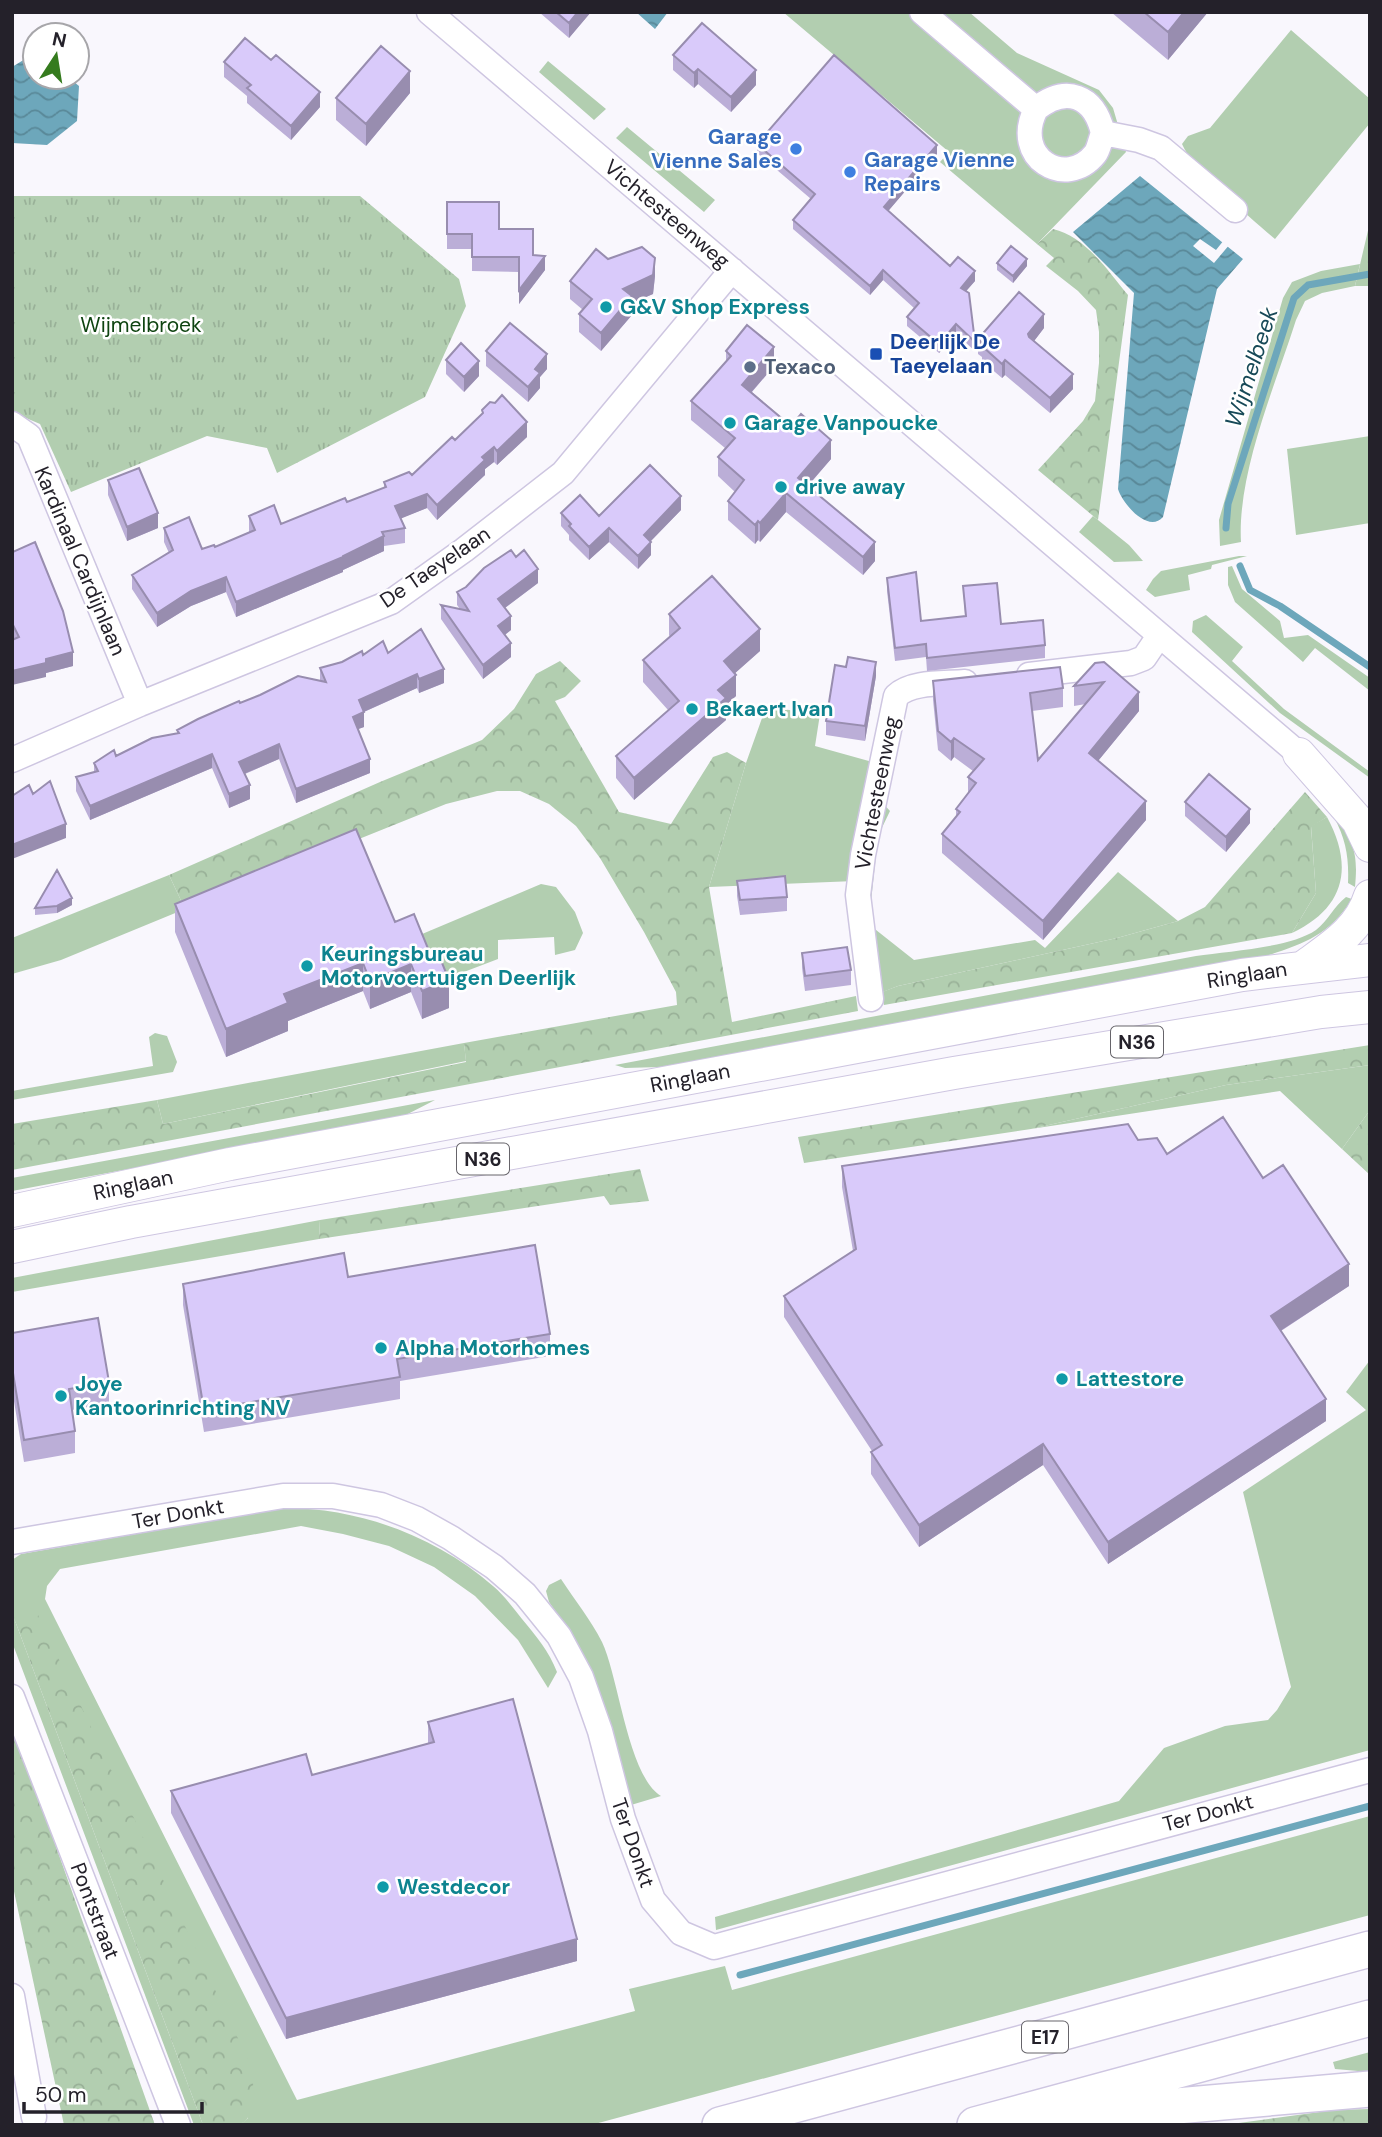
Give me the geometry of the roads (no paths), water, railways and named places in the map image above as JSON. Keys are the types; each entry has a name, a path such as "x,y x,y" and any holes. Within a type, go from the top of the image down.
{"highway":[{"name":"E17","path":"720,2125 1370,1949"},
{"path":"975,2125 1370,2018"},
{"path":"1046,2125 1154,2108 1370,2089"}],"main road":[{"path":"1299,754 1370,806"},
{"path":"1299,754 1370,818"},
{"path":"1299,754 1358,821 1370,846"},
{"path":"1304,966 1346,937 1366,909 1370,896"},
{"name":"Ringlaan","path":"12,1210 256,1159 1228,977 1370,960"},
{"name":"Ringlaan","path":"12,1247 131,1222 954,1073 1321,1012 1370,1007"}],"street":[{"name":"Vichtesteenweg","path":"429,12 1299,754"},
{"path":"922,12 1036,109"},
{"path":"1065,95 1083,100 1092,106 1099,117 1102,133 1096,153 1080,167 1063,170 1049,166 1036,157 1029,141 1029,123 1036,109 1049,99 1065,95"},
{"path":"1102,133 1139,140 1161,148 1235,210"},
{"name":"De Taeyelaan","path":"12,760 140,704 391,602 564,473 732,270"},
{"name":"Kardinaal Cardijnlaan","path":"12,424 29,436 140,704"},
{"path":"1009,677 1131,663 1144,657 1159,636"},
{"name":"Vichtesteenweg","path":"871,999 858,895 874,798 897,696 903,690 914,687 982,680"},
{"name":"Ter Donkt","path":"12,1542 283,1496 333,1496 381,1505 417,1519 452,1538 494,1567 525,1594 559,1636 581,1677 600,1731 623,1818 653,1900 681,1933 714,1947 1370,1770"},
{"name":"Pontstraat","path":"12,1697 177,2125"},
{"path":"12,1996 34,2117"}],"water":[{"path":"636,12 668,12 655,29"},
{"path":"21,62 21,91 79,91 77,121 47,145 12,143 12,67"},
{"path":"1140,176 1243,259 1217,289 1163,517 1150,522 1136,515 1118,489 1134,293 1073,232"}],"waterway":[{"name":"Wijmelbeek","path":"1226,528 1228,504 1294,298 1308,285 1370,274"},
{"name":"Wijmelbeek","path":"1240,566 1250,590 1280,606 1370,667"},
{"path":"740,1975 1370,1806"}],"place":[{"name":"Garage Vienne Sales","path":"796,149"},
{"name":"Garage Vienne Repairs","path":"850,172"},
{"name":"G&V Shop Express","path":"606,307"},
{"name":"Deerlijk De Taeyelaan","path":"876,354"},
{"name":"Texaco","path":"750,367"},
{"name":"Garage Vanpoucke","path":"730,423"},
{"name":"drive away","path":"781,487"},
{"name":"Bekaert Ivan","path":"692,709"},
{"name":"Keuringsbureau Motorvoertuigen Deerlijk","path":"307,966"},
{"name":"Alpha Motorhomes","path":"381,1348"},
{"name":"Lattestore","path":"1062,1379"},
{"name":"Joye Kantoorinrichting NV","path":"61,1396"},
{"name":"Westdecor","path":"383,1887"}],"park label":[{"name":"Wijmelbroek","path":"141,325"}]}
